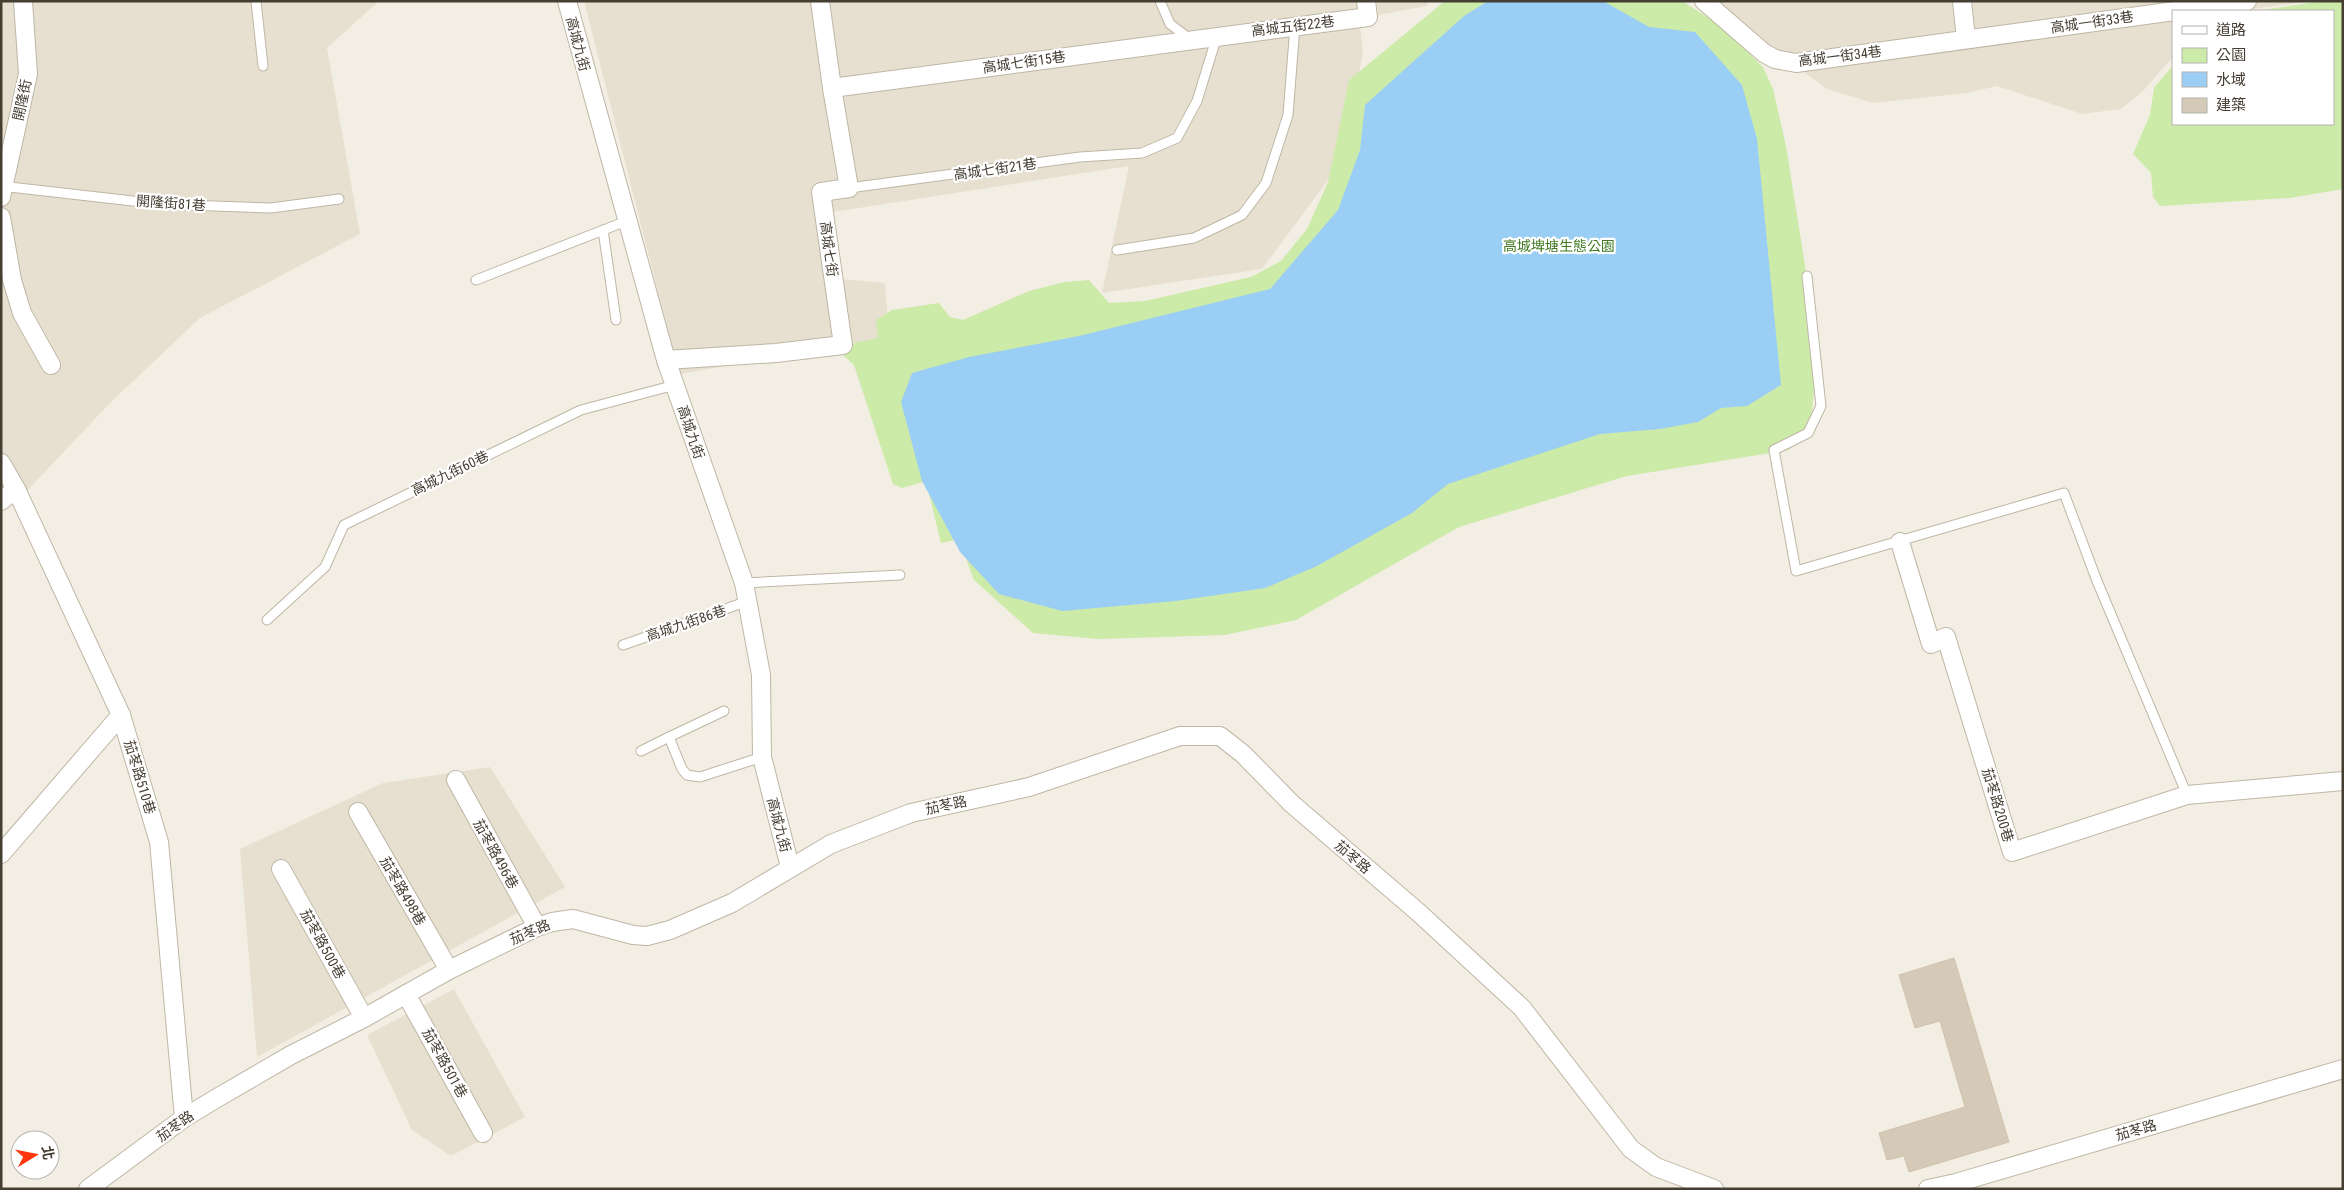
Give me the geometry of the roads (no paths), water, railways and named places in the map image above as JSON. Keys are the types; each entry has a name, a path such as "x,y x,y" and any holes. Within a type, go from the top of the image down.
{"street":[{"name":"開隆街","path":"2,190 28,74 23,1"},
{"name":"高城九街","path":"567,1 629,219 666,360 744,583 761,675 762,758 790,867"},
{"path":"820,1 849,188"},
{"name":"高城一街34巷","path":"1704,1 1764,53 1776,59 1796,63 1966,38"},
{"path":"1962,1 1966,38"},
{"name":"高城一街33巷","path":"2179,10 2247,1"},
{"name":"高城五街22巷","path":"1217,36 1295,26 1367,9"},
{"name":"高城一街33巷","path":"1966,38 2172,11"},
{"name":"高城七街15巷","path":"832,88 1217,36"},
{"name":"高城七街","path":"666,360 776,353 843,345 821,192 849,188"},
{"path":"1,218 12,280 22,313 51,365"},
{"name":"茄苳路510巷","path":"1,463 16,489 121,715 159,842 184,1118"},
{"path":"1,501 16,489"},
{"name":"茄苳路200巷","path":"1900,542 1931,644 1946,637 2012,852 2187,795 2343,781"},
{"path":"1,854 121,715"},
{"name":"茄苳路","path":"88,1189 184,1118 291,1055 364,1018 449,970 537,927 552,922 573,919 633,935 647,936 670,930 732,903 790,867 832,844 911,813 1029,787 1180,736 1220,736 1243,754 1292,804 1418,912 1522,1008 1631,1149 1656,1167 1714,1189"},
{"name":"茄苳路496巷","path":"456,780 537,927"},
{"name":"茄苳路498巷","path":"358,812 449,970"},
{"name":"茄苳路500巷","path":"281,869 364,1018"},
{"name":"茄苳路501巷","path":"406,994 483,1133"},
{"name":"茄苳路","path":"1928,1189 1956,1183 2343,1069"}],"lane":[{"path":"256,1 264,66"},
{"path":"1160,1 1170,24 1190,39"},
{"path":"1117,250 1194,238 1242,215 1266,184 1288,115 1295,26"},
{"name":"高城七街21巷","path":"849,188 1080,158 1142,153 1177,138 1197,101 1217,36"},
{"name":"開隆街81巷","path":"2,190 159,204 270,208 339,199"},
{"path":"476,280 629,219"},
{"path":"603,230 616,320"},
{"path":"1807,276 1821,406 1808,433 1774,450 1796,571 2064,493 2097,581 2187,795"},
{"name":"高城九街60巷","path":"267,620 325,566 344,525 581,410 675,386"},
{"path":"744,583 900,575"},
{"name":"高城九街86巷","path":"623,644 748,601"},
{"path":"641,751 724,711"},
{"path":"669,737 682,769 687,776 693,778 762,758"}],"water":[{"name":"高城埤塘生態公園","path":"1488,1 1603,1 1649,27 1695,32 1742,85 1757,139 1781,385 1747,406 1721,408 1698,422 1660,429 1600,434 1448,484 1412,513 1317,566 1265,588 1176,601 1062,611 999,594 960,552 922,481 901,402 912,373 969,357 1079,336 1270,289 1338,210 1360,150 1365,105 1464,16"}]}
